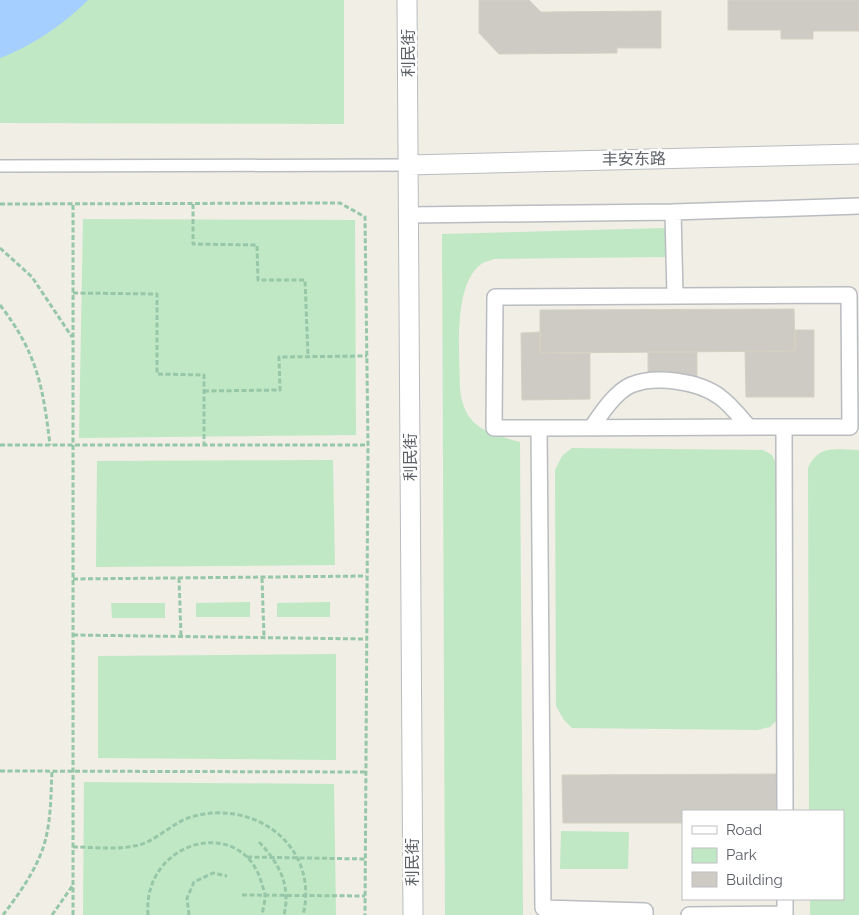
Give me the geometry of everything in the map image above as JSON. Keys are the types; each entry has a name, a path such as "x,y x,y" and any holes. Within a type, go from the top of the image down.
{"street":[{"name":"利民街","path":"407,0 412,915"},
{"name":"丰安东路","path":"408,165 859,154"},
{"path":"0,166 408,165"},
{"path":"408,215 673,212 859,206"},
{"path":"673,212 675,296"},
{"path":"849,295 850,426 784,426 494,428 495,297 849,295"},
{"path":"592,428 618,394 631,385 682,381 701,386 720,397 749,427"},
{"path":"784,426 785,810"},
{"path":"539,428 543,908 645,911 645,915"},
{"path":"690,915 785,914 785,900"}],"path":[{"path":"0,204 340,202 365,216 368,445 365,639 365,915"},
{"path":"193,204 193,244 257,245 258,280 305,280 308,356"},
{"path":"73,205 73,915"},
{"path":"0,248 32,277 73,338"},
{"path":"73,293 157,294 157,374 204,375 204,445"},
{"path":"0,305 18,328 36,363 46,408 50,445"},
{"path":"204,391 280,390 279,357 367,356"},
{"path":"0,445 368,445"},
{"path":"73,578 366,576"},
{"path":"179,578 181,636"},
{"path":"262,578 264,637"},
{"path":"73,635 365,639"},
{"path":"0,771 366,772"},
{"path":"2,915 22,888 37,862 47,835 52,771"},
{"path":"73,848 134,846 148,842 189,817 214,812 240,814 262,821 283,837 302,870 305,896 303,915"},
{"path":"259,842 273,856 282,871 285,895 284,915"},
{"path":"148,915 147,902 155,874 170,857 192,844 220,843 246,857 258,872 265,895 262,915"},
{"path":"246,857 273,856 365,860"},
{"path":"189,915 187,898 194,882 213,872 227,876"},
{"path":"52,915 73,884"},
{"path":"242,895 365,896"}],"green space":[{"path":"0,0 344,0 344,124 0,123"},
{"path":"83,219 355,220 356,435 79,438"},
{"path":"665,228 665,257 494,259 480,265 471,276 465,290 461,306 459,342 460,390 463,403 472,421 480,427 488,432 520,442 523,915 445,915 442,234"},
{"path":"572,448 763,450 772,455 777,465 776,721 770,727 757,730 572,728 564,720 556,706 555,470 562,456"},
{"path":"836,449 859,450 859,915 810,915 810,900 844,900 844,810 809,810 808,468 817,455"},
{"path":"333,460 335,565 96,567 97,461"},
{"path":"250,602 250,617 196,617 196,603"},
{"path":"330,602 330,617 277,617 277,603"},
{"path":"111,603 165,603 165,618 112,618"},
{"path":"336,654 336,760 98,758 98,656"},
{"path":"84,782 334,784 336,915 83,915"},
{"path":"561,831 629,832 628,869 560,869"}],"water":[{"path":"0,0 88,0 47,34 0,58"}],"building":[{"path":"479,0 529,0 541,12 661,11 661,48 617,48 617,53 499,54 479,33"},
{"path":"728,0 859,0 859,31 813,31 813,39 781,39 781,30 728,30"},
{"path":"794,309 795,351 540,353 540,310"},
{"path":"795,330 814,330 814,397 746,397 745,351 795,351"},
{"path":"540,332 540,353 590,353 590,399 522,400 521,333"},
{"path":"648,352 697,352 697,386 648,387"},
{"path":"780,774 780,810 682,810 682,823 563,823 562,775"}]}
